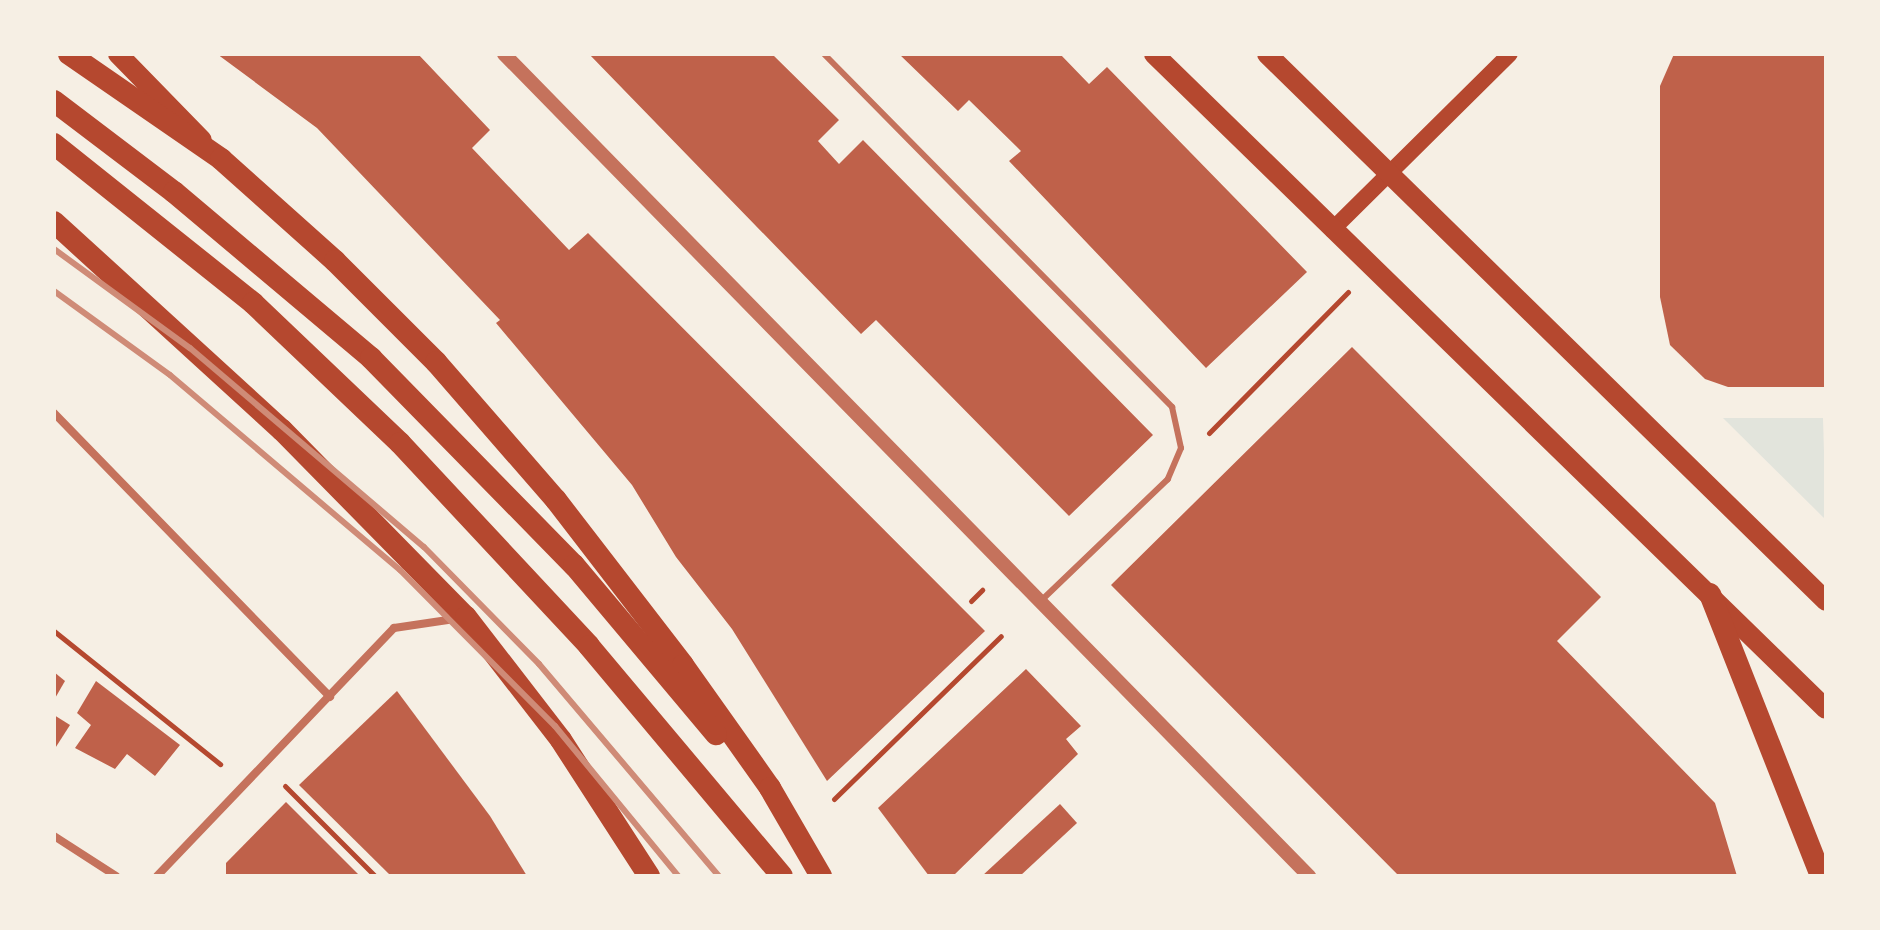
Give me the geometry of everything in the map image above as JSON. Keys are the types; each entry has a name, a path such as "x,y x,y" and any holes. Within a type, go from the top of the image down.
{"highway":[{"path":"69,54 221,159 423,349 556,500 709,702 770,788 821,876"},
{"path":"54,101 277,275 470,457 600,595 829,876"},
{"path":"54,144 253,303 400,443 589,646 782,876"},
{"path":"54,222 282,430 466,617 561,740 649,876"},
{"path":"1710,594 1821,876"}],"main road":[{"path":"118,54 221,159"},
{"path":"1154,54 1826,709"},
{"path":"1267,54 1826,601"},
{"path":"1332,230 1510,54"}],"street":[{"path":"504,54 1043,599 1309,876"},
{"path":"54,413 330,697"},
{"path":"157,876 394,628 466,617"},
{"path":"54,836 116,876"}],"lane":[{"path":"824,54 1172,407 1181,448 1175,468 1043,599"}],"path":[{"path":"1175,468 1350,290"},
{"path":"54,631 220,764"},
{"path":"834,799 1001,636"},
{"path":"284,786 375,876"}],"shaded area":[{"path":"1723,418 1823,418 1826,520"}],"building":[{"path":"217,54 418,54 490,130 472,148 569,250 588,233 985,631 827,781 732,629 676,557 632,485 496,323 500,320 317,128"},
{"path":"589,54 772,54 839,120 818,141 839,164 863,140 1153,435 1069,516 876,320 861,334"},
{"path":"899,54 1060,54 1089,84 1107,67 1307,272 1206,368 1009,161 1021,151 969,100 958,111"},
{"path":"1674,54 1826,54 1826,387 1728,387 1705,379 1670,345 1660,297 1660,86"},
{"path":"1352,347 1601,597 1557,641 1715,803 1737,876 1399,876 1111,585"},
{"path":"1026,669 1081,726 1066,739 1078,754 953,876 929,876 878,808"},
{"path":"54,672 65,681 54,700"},
{"path":"96,681 180,745 155,776 127,754 115,769 75,748 91,725 77,713"},
{"path":"397,691 490,816 527,876 391,876 299,785"},
{"path":"54,715 70,725 54,750"},
{"path":"286,802 360,876 226,876 226,863"},
{"path":"1060,804 1077,823 1020,876 982,876"}],"railway":[{"path":"54,249 190,348 424,547 539,664 719,876"},
{"path":"54,291 170,375 400,570 555,726 678,876"}]}
